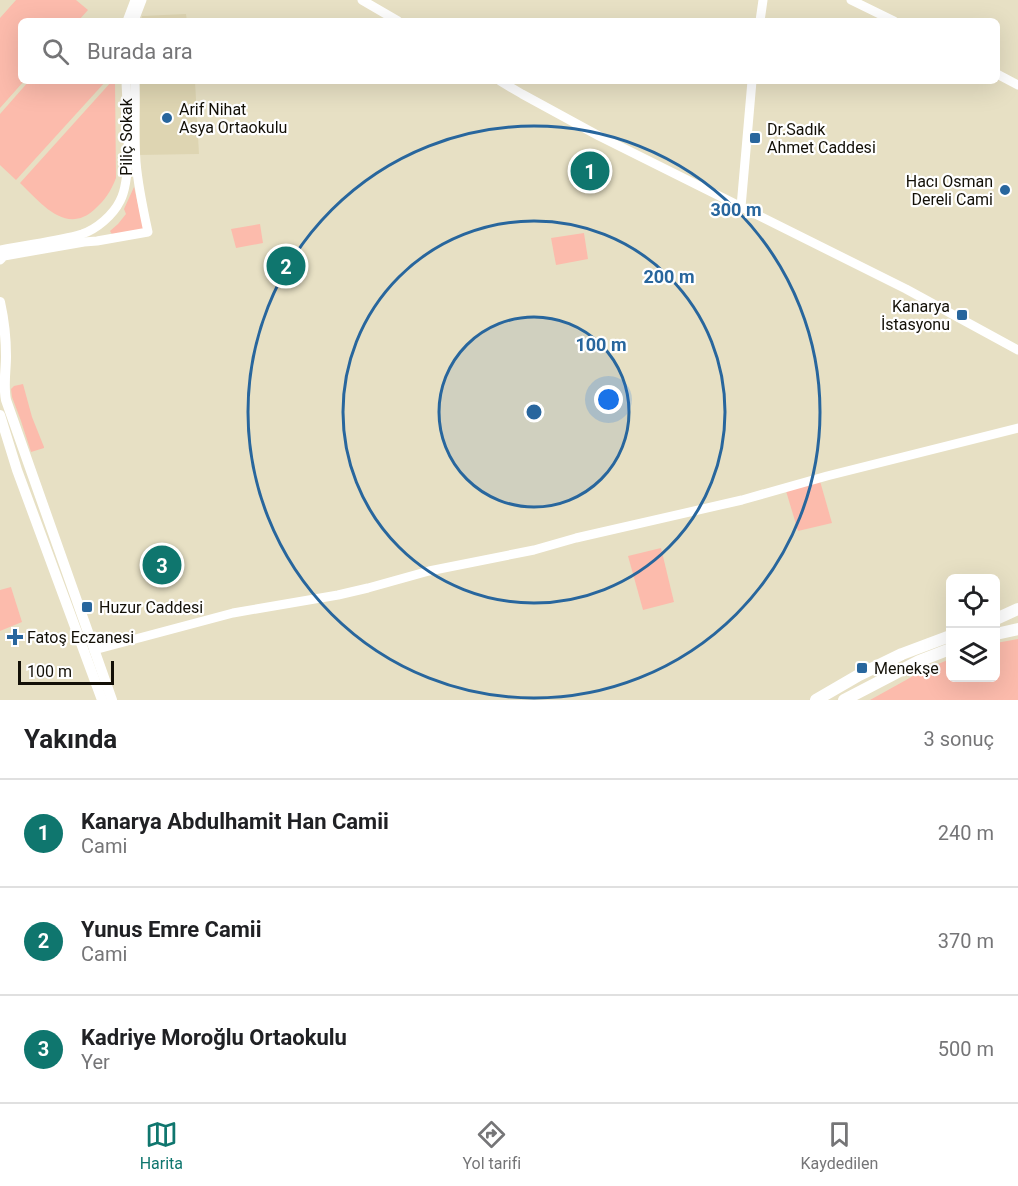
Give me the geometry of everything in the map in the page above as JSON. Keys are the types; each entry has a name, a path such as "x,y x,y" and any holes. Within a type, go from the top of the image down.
{"main road":[{"path":"0,302 4,321 6,368 2,396 112,700"},
{"path":"0,417 102,700"},
{"path":"1000,616 1018,609"},
{"path":"1000,617 1018,615"},
{"path":"1000,633 1018,628"},
{"path":"816,700 902,654 946,638"},
{"path":"844,700 946,651"}],"street":[{"path":"128,18 135,0"},
{"path":"135,18 142,0"},
{"path":"362,0 393,18"},
{"path":"760,18 763,0"},
{"path":"851,0 888,18"},
{"path":"1000,76 1018,85"},
{"name":"Piliç Sokak","path":"43,246 85,233 105,221 121,201 126,184 128,161 126,84"},
{"name":"Piliç Sokak","path":"3,248 97,241 148,232 136,161 135,84"},
{"path":"505,84 599,136 906,290 1018,350"},
{"path":"741,207 752,84"},
{"path":"0,260 4,256 43,246"},
{"path":"0,379 6,368"},
{"path":"94,650 232,613 286,602 338,595 429,571 534,550 576,538 742,500 1018,428"}],"shaded area":[{"path":"16,0 76,0 88,10 81,18 18,18 18,84 21,84 0,108 0,18"},
{"path":"186,14 187,18 142,18 142,16"},
{"path":"26,84 103,84 16,180 0,165 0,114"},
{"path":"109,84 115,84 116,178 102,202 84,216 74,219 64,218 45,207 20,183"},
{"name":"Arif Nihat Asya Ortaokulu","path":"137,84 195,84 199,154 138,155"},
{"path":"134,187 144,230 113,236 110,231 126,214 124,209"},
{"path":"260,224 263,243 236,248 231,229"},
{"path":"584,233 588,259 556,265 551,238"},
{"path":"23,384 32,417 44,447 31,452 11,389"},
{"path":"820,481 832,523 798,531 786,491"},
{"path":"661,548 674,602 643,610 628,556"},
{"path":"11,587 22,622 0,631 0,590"},
{"path":"1018,639 1018,700 870,700 924,670 946,661 946,682 1000,682 1000,642"}],"place":[{"name":"Arif Nihat Asya Ortaokulu","path":"167,118"},
{"name":"Dr.Sadık Ahmet Caddesi","path":"755,138"},
{"name":"Kanarya Abdulhamit Han Camii","path":"590,171"},
{"name":"Hacı Osman Dereli Cami","path":"1005,190"},
{"name":"Yunus Emre Camii","path":"286,266"},
{"name":"Kanarya İstasyonu","path":"962,315"},
{"name":"Kadriye Moroğlu Ortaokulu","path":"162,565"},
{"name":"Huzur Caddesi","path":"87,607"},
{"name":"Fatoş Eczanesi","path":"15,637"},
{"name":"Menekşe","path":"862,668"}]}
